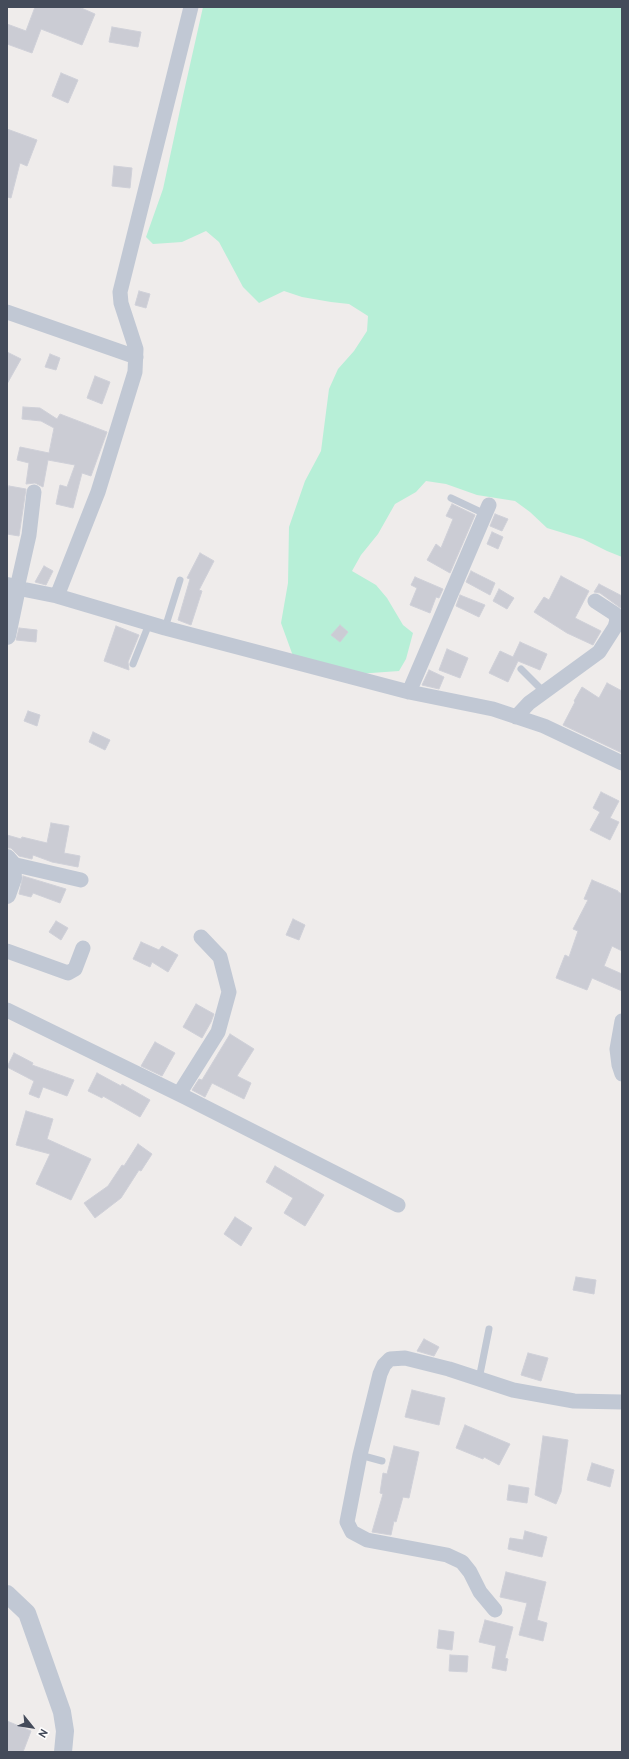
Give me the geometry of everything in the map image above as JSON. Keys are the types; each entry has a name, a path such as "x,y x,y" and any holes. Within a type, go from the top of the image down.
{"street":[{"path":"57,596 98,492 135,372 136,349 120,292 191,7"},
{"path":"7,312 136,357"},
{"path":"7,636 12,587 29,536 34,492"},
{"path":"409,692 487,509"},
{"path":"12,587 57,596 149,624 409,692 493,709 544,726 622,763"},
{"path":"516,717 523,708 599,652 616,627 617,620 615,614 595,601"},
{"path":"7,895 12,878 10,861 81,880"},
{"path":"179,1094 218,1032 230,992 220,957 201,937"},
{"path":"7,951 68,973 74,969 83,948"},
{"path":"7,1010 179,1094 398,1205"},
{"path":"622,1021 616,1049 618,1065 622,1074"},
{"path":"495,1610 480,1592 470,1572 462,1562 447,1555 367,1540 352,1532 347,1522 360,1455 380,1374 384,1365 390,1360 405,1358 449,1369 513,1390 574,1401 622,1402"},
{"path":"7,1594 28,1613 62,1712 65,1730 63,1752"}],"lane":[{"path":"451,498 487,509"},
{"path":"165,628 180,580"},
{"path":"133,664 149,624"},
{"path":"520,669 544,692"},
{"path":"479,1379 489,1329"},
{"path":"360,1455 382,1461"}],"green space":[{"path":"203,7 622,7 622,557 583,539 547,528 530,512 515,501 477,495 446,484 426,481 416,492 395,504 378,534 361,555 352,571 376,585 387,598 403,625 413,633 406,659 399,671 357,674 293,656 281,623 288,583 289,527 305,481 321,451 329,389 338,369 354,351 367,331 368,316 349,304 302,297 284,291 259,303 243,287 219,242 206,231 182,242 153,244 146,237 163,189"}],"building":[{"path":"35,7 79,7 95,14 82,45 41,29 32,53 7,44 7,24 26,31"},
{"path":"112,27 141,32 138,47 109,42"},
{"path":"61,73 78,80 68,103 52,96"},
{"path":"7,129 37,140 27,166 20,163 11,198 7,197"},
{"path":"114,166 132,168 130,188 112,186"},
{"path":"139,291 150,294 146,308 135,305"},
{"path":"7,352 21,359 7,384"},
{"path":"50,354 60,358 56,370 45,367"},
{"path":"95,376 110,382 102,404 87,398"},
{"path":"23,407 40,408 57,419 60,414 107,432 91,476 82,473 73,508 56,504 60,485 67,487 75,465 48,460 43,487 35,483 26,484 29,463 17,460 20,447 49,453 54,428 41,421 22,419"},
{"path":"9,486 26,489 19,536 7,534 7,495"},
{"path":"452,504 475,515 450,573 427,560 436,544 441,548 453,519 446,516"},
{"path":"495,514 508,519 502,531 490,526"},
{"path":"492,532 503,537 498,549 487,544"},
{"path":"200,553 214,561 199,590 202,591 191,625 178,620 190,579 187,578"},
{"path":"44,566 53,571 46,585 35,582"},
{"path":"471,571 495,583 490,595 466,582"},
{"path":"561,576 589,591 575,618 601,631 593,645 567,633 534,612 544,597 549,600"},
{"path":"415,577 443,589 439,598 436,597 430,613 410,605 417,588 411,585"},
{"path":"599,584 622,596 622,609 600,593 594,592"},
{"path":"499,589 514,598 507,609 493,601"},
{"path":"460,595 485,605 479,617 456,606"},
{"path":"340,625 348,632 340,642 331,635"},
{"path":"116,626 139,635 128,662 129,670 104,661"},
{"path":"19,628 37,630 36,642 16,640"},
{"path":"520,642 547,654 540,670 518,661 508,682 489,673 500,651 513,657"},
{"path":"447,649 468,658 460,678 439,670"},
{"path":"429,670 444,677 439,689 422,685"},
{"path":"607,683 622,691 622,753 563,725 582,687 599,698"},
{"path":"28,711 40,715 37,726 24,721"},
{"path":"93,732 110,740 105,750 89,742"},
{"path":"601,792 619,801 610,818 619,822 610,840 590,830 600,812 593,808"},
{"path":"51,823 69,826 64,853 80,856 78,867 52,862 33,855 32,859 19,856 11,848 7,848 7,835 47,843"},
{"path":"23,876 66,889 60,903 33,893 31,897 19,894"},
{"path":"592,880 622,894 622,951 612,946 604,966 622,974 622,991 592,978 587,990 556,978 565,955 569,957 578,931 573,929 588,900 584,899"},
{"path":"293,919 305,925 299,940 286,935"},
{"path":"56,921 68,928 61,940 49,932"},
{"path":"141,942 159,950 162,946 178,955 168,972 152,962 150,967 133,959"},
{"path":"196,1004 214,1014 202,1038 183,1027"},
{"path":"230,1034 254,1049 237,1076 251,1083 244,1099 212,1083 205,1097 192,1090 199,1079 202,1080"},
{"path":"155,1042 175,1053 162,1076 141,1066"},
{"path":"14,1053 33,1063 32,1065 74,1080 67,1096 43,1087 39,1098 29,1094 34,1081 7,1067"},
{"path":"97,1073 121,1086 122,1084 150,1100 140,1117 103,1096 102,1098 88,1091"},
{"path":"26,1111 53,1119 47,1139 91,1159 71,1200 36,1184 50,1154 16,1145"},
{"path":"138,1144 152,1154 141,1171 139,1170 121,1198 95,1218 84,1203 108,1186 122,1165 124,1166"},
{"path":"275,1166 324,1195 305,1226 284,1213 293,1198 266,1182"},
{"path":"235,1217 252,1228 241,1246 224,1234"},
{"path":"576,1277 596,1280 594,1294 573,1290"},
{"path":"424,1339 439,1347 434,1356 417,1351"},
{"path":"528,1353 548,1358 541,1381 521,1375"},
{"path":"412,1390 445,1398 439,1425 405,1417"},
{"path":"465,1425 510,1444 499,1465 484,1457 483,1459 456,1448"},
{"path":"543,1436 568,1440 561,1492 556,1504 535,1495"},
{"path":"394,1446 419,1452 409,1498 403,1497 396,1522 394,1521 391,1535 372,1532 383,1494 380,1493 383,1473 387,1474"},
{"path":"592,1463 614,1470 610,1487 587,1480"},
{"path":"509,1485 529,1488 527,1503 507,1500"},
{"path":"525,1531 547,1537 542,1557 508,1549 510,1538 523,1540"},
{"path":"506,1572 546,1582 537,1620 547,1623 543,1641 519,1635 527,1603 500,1597"},
{"path":"485,1620 513,1627 505,1658 508,1659 506,1671 492,1668 496,1646 479,1642"},
{"path":"439,1630 454,1632 452,1650 437,1648"},
{"path":"450,1655 468,1656 467,1672 449,1671"},
{"path":"7,1721 31,1731 23,1752 7,1752"}]}
